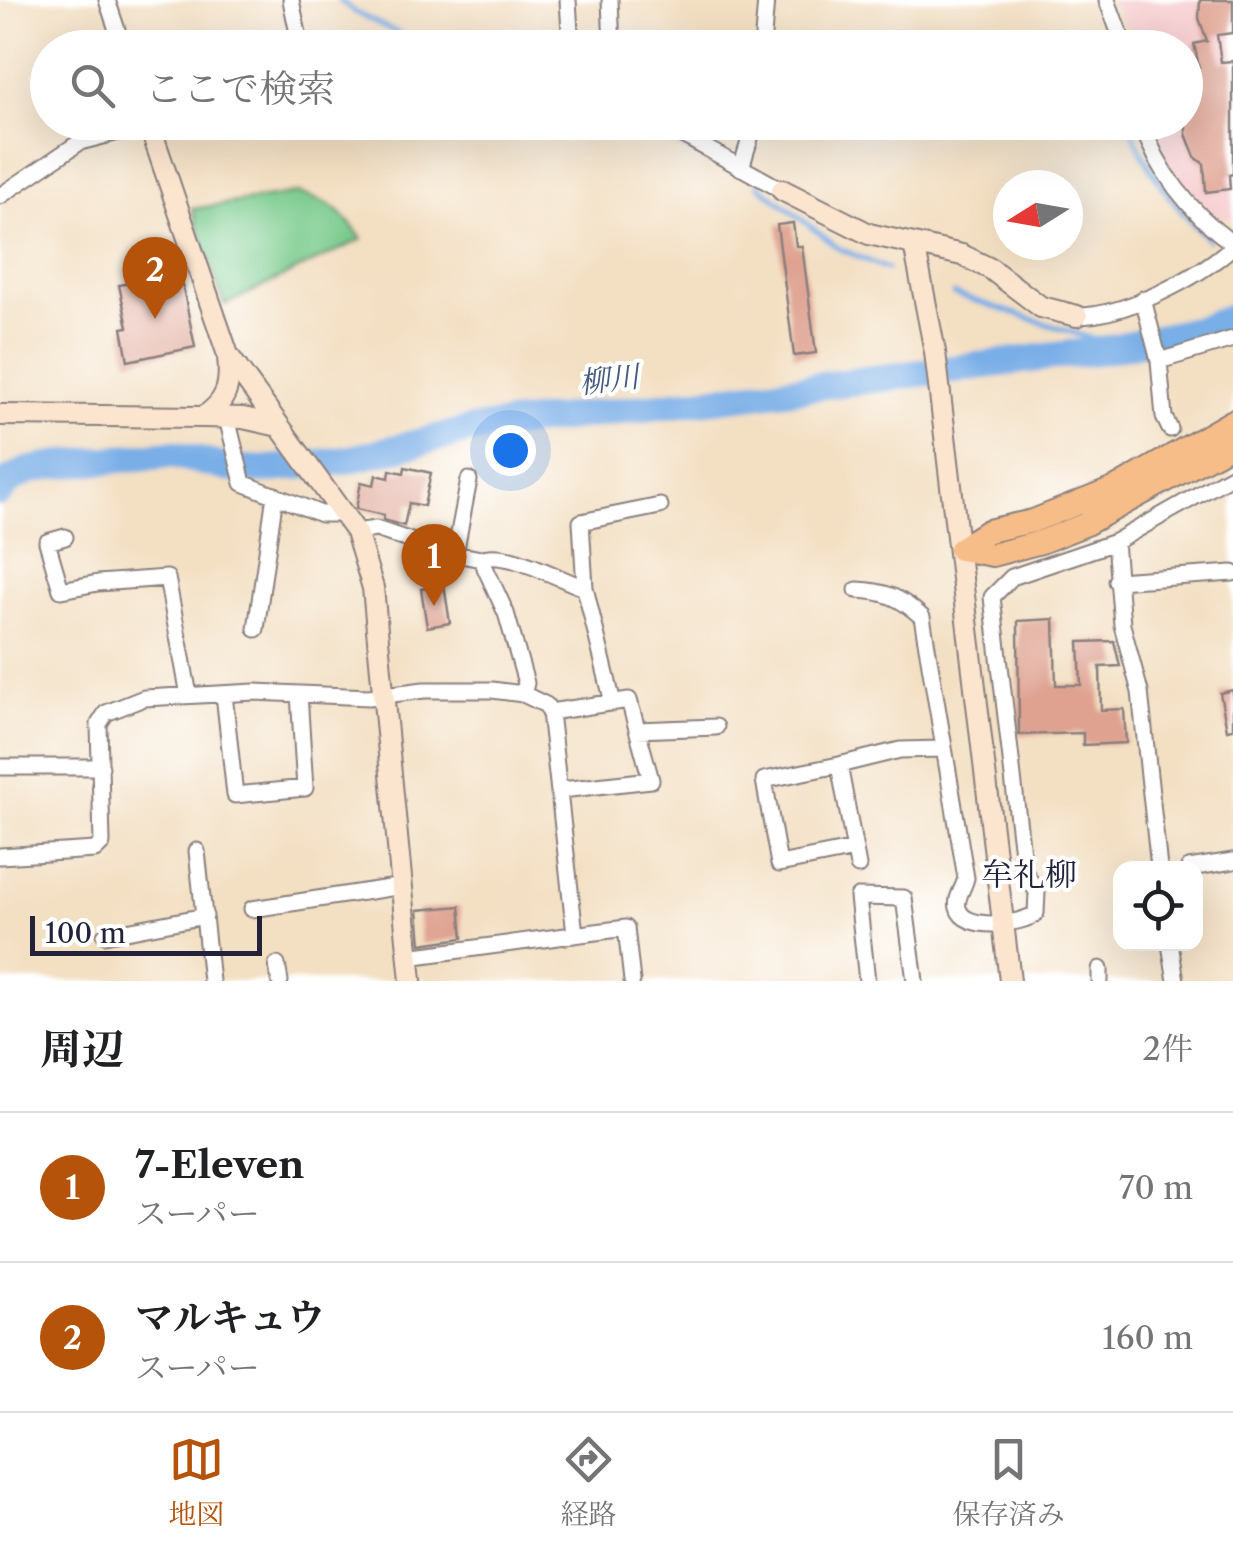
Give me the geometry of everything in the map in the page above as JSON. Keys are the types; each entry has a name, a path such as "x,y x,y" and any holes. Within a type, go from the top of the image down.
{"main road":[{"path":"960,549 988,532 1033,520 1116,488 1233,421"},
{"path":"960,549 992,555 1070,531 1233,444"}],"street":[{"path":"108,0 117,30"},
{"path":"291,0 297,30"},
{"path":"568,0 569,30"},
{"path":"610,0 611,30"},
{"path":"764,30 766,0"},
{"path":"1107,0 1118,30"},
{"path":"0,196 88,140"},
{"path":"158,140 228,355 227,393 216,409 203,417"},
{"path":"691,140 869,234 962,255 990,269 1041,307 1078,316 1107,313 1143,300 1217,260 1233,245 1190,208 1161,166 1149,140"},
{"path":"742,168 750,140"},
{"path":"914,244 935,352 1010,981"},
{"path":"1143,300 1152,325 1164,417 1170,428"},
{"path":"1158,358 1233,339"},
{"path":"228,355 356,532 373,588 410,981"},
{"path":"0,415 203,417 279,426"},
{"path":"228,418 243,484 321,514 342,514"},
{"path":"858,590 880,590 899,597 922,616 966,878 957,902 958,911 977,924 1031,918 1038,898 1024,871 992,597 1012,577 1115,542 1233,475"},
{"path":"455,554 469,480"},
{"path":"256,629 275,496"},
{"path":"613,703 585,588 581,522 660,506"},
{"path":"356,532 376,529 455,554 481,559 490,554 507,557 585,588"},
{"path":"64,537 47,542 61,590 168,578 189,695"},
{"path":"1115,542 1122,625 1140,692 1158,861"},
{"path":"481,559 506,613 526,683 523,694"},
{"path":"1116,581 1233,573"},
{"path":"0,856 95,850 102,843 98,724 106,713 144,698 224,694 383,696 424,690 523,694 546,705 550,712 575,934"},
{"path":"224,694 235,795 306,788 299,694"},
{"path":"550,712 629,700 651,780 561,790"},
{"path":"637,730 716,727"},
{"path":"855,849 779,864 764,780 900,750 942,749"},
{"path":"839,766 858,866"},
{"path":"0,767 100,767"},
{"path":"197,851 211,981"},
{"path":"1203,866 1233,861"},
{"path":"252,908 403,886"},
{"path":"867,981 858,898 904,898 915,981"},
{"path":"105,935 205,916"},
{"path":"408,956 626,928 632,981"},
{"path":"1171,951 1176,981"}],"shaded area":[{"path":"1111,0 1233,0 1233,220 1208,212 1198,202 1156,140 1203,140 1203,30 1130,30"}],"green space":[{"path":"297,193 335,208 362,239 224,305 192,209"}],"building":[{"path":"1200,0 1233,0 1233,33 1217,35 1221,62 1233,61 1233,174 1229,175 1230,189 1206,192 1204,164 1195,157 1188,140 1203,140 1203,42 1207,41 1199,18"},
{"path":"793,223 796,246 802,246 816,353 794,356 777,225"},
{"path":"180,273 195,347 128,361 122,328 128,327 119,285"},
{"path":"405,467 431,473 424,506 409,503 404,526 383,520 384,515 356,509 361,482 374,485 376,475 389,478 390,470 404,473"},
{"path":"444,585 450,623 427,627 421,589"},
{"path":"1054,619 1056,685 1081,685 1079,642 1114,641 1120,666 1100,667 1101,710 1124,709 1126,743 1083,745 1083,733 1019,735 1018,621"},
{"path":"1233,690 1233,729 1227,730 1220,693"},
{"path":"460,906 463,938 421,944 418,910"}],"waterway":[{"path":"339,0 392,30"},
{"path":"1096,0 1109,30"},
{"path":"669,140 714,161"},
{"path":"1136,140 1162,186 1209,240"},
{"path":"758,185 838,248 887,269"},
{"path":"954,294 1090,338 1103,350"},
{"name":"柳川","path":"0,492 9,481 27,471 55,465 172,454 227,468 263,470 347,460 470,430 1103,350 1200,329 1233,317"}],"place":[{"name":"マルキュウ","path":"155,319"},
{"name":"7-Eleven","path":"434,606"}],"district":[{"name":"牟礼柳","path":"1029,875"}]}
